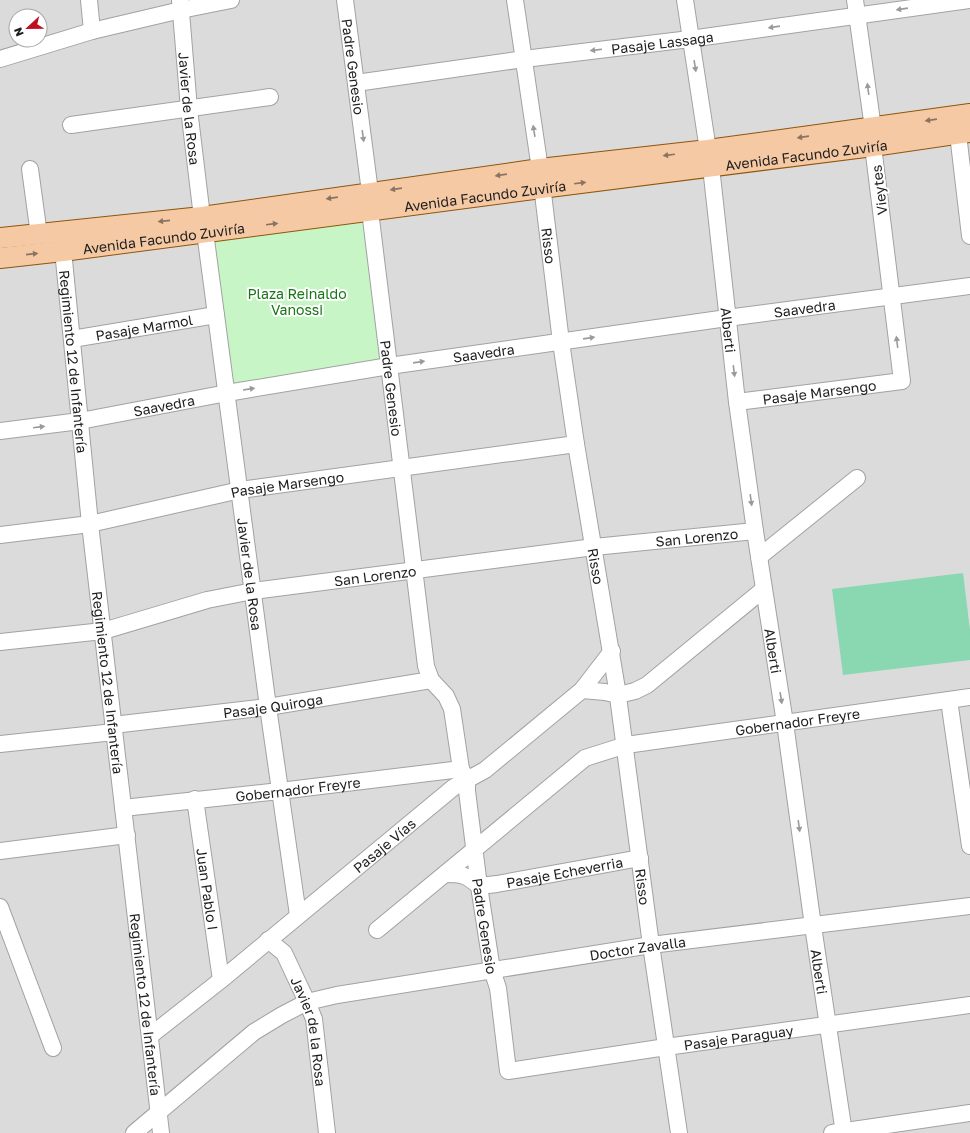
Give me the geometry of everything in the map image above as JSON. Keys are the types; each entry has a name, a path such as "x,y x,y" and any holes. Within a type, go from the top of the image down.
{"main road":[{"name":"Avenida Facundo Zuviría","path":"873,137 970,114"},
{"name":"Avenida Facundo Zuviría","path":"0,258 62,242 204,225 541,179 873,137 964,133"},
{"name":"Avenida Facundo Zuviría","path":"0,238 39,235 62,242"}],"street":[{"path":"89,0 92,31"},
{"path":"0,59 180,5 231,0"},
{"name":"Padre Genesio","path":"345,0 426,666 431,680 446,696 452,709 467,791 479,886 492,970 498,988 508,1071"},
{"name":"Risso","path":"515,0 541,179 561,342 576,444 612,650 626,745 651,944 679,1133"},
{"name":"Alberti","path":"685,0 709,158 737,402 755,531 785,723 813,926 829,1024 840,1132"},
{"name":"Pasaje Lassaga","path":"356,83 524,59 690,39 856,8 969,0"},
{"name":"Javier de la Rosa","path":"180,5 189,109 204,225 268,707 298,915"},
{"name":"Vieytes","path":"856,8 902,381"},
{"path":"71,125 270,97"},
{"path":"964,133 970,236"},
{"path":"30,169 39,235"},
{"name":"Regimiento 12 de Infantería","path":"62,242 90,524 161,1133"},
{"name":"Saavedra","path":"0,431 80,421 227,393 389,366 727,318 970,286"},
{"name":"Pasaje Marmol","path":"72,339 216,316"},
{"name":"Pasaje Marsengo","path":"737,402 902,381"},
{"name":"Pasaje Marsengo","path":"0,535 90,524 240,490 576,444"},
{"path":"759,557 857,478"},
{"name":"San Lorenzo","path":"0,642 103,631 207,600 253,591 594,547 755,531"},
{"path":"582,690 618,695 636,691 647,685 764,589"},
{"name":"Pasaje Vías","path":"150,1036 221,980 454,788 464,774 485,770 582,690 612,650"},
{"name":"Pasaje Quiroga","path":"0,744 268,707 431,680"},
{"name":"Gobernador Freyre","path":"626,745 970,697"},
{"path":"949,700 970,846"},
{"path":"377,930 585,758 626,745"},
{"name":"Gobernador Freyre","path":"123,808 280,791 464,774"},
{"name":"Juan Pablo I","path":"194,800 221,980"},
{"path":"0,851 126,835"},
{"name":"Pasaje Echeverria","path":"479,886 498,884 640,858"},
{"path":"445,874 460,874 468,877 479,886"},
{"name":"Doctor Zavalla","path":"308,1002 337,995 651,944 813,926 970,906"},
{"path":"0,907 53,1048"},
{"name":"Javier de la Rosa","path":"268,940 284,953 308,1002 314,1019 327,1133"},
{"path":"134,1133 254,1032 282,1015 308,1002"},
{"name":"Pasaje Paraguay","path":"508,1071 666,1047 970,1005"},
{"path":"840,1132 970,1113"}],"shaded area":[{"path":"0,0 970,0 970,1133 0,1133"}],"green space":[{"name":"Plaza Reinaldo Vanossi","path":"369,213 388,365 228,391 208,235"},
{"path":"963,573 970,630 970,660 843,675 832,589"}]}
